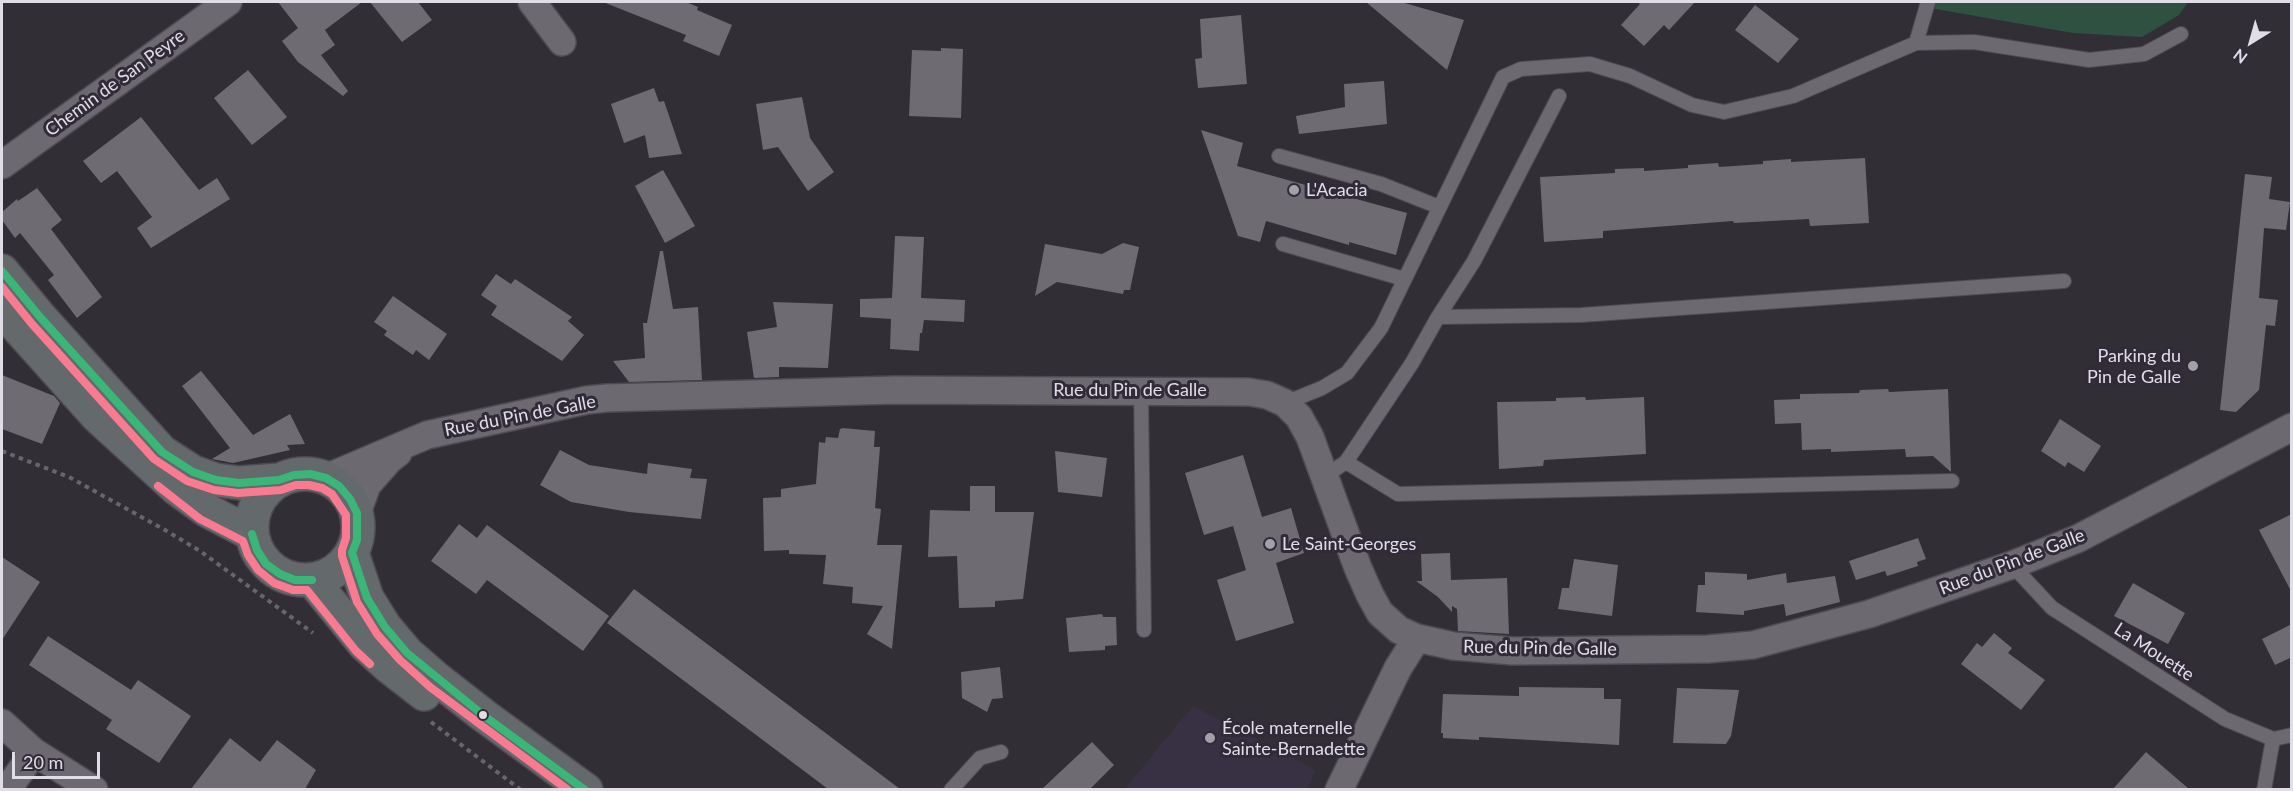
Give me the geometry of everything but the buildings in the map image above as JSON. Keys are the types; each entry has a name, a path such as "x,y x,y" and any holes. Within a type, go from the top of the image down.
{"main road":[{"path":"2,271 40,317 162,452 193,472 216,480 239,483 279,480 294,475 310,474 326,478 339,486 350,499 357,513 357,540 352,553 342,566 328,575 312,580 295,580 280,574 266,564 257,550 252,534 252,518 257,503 266,490 279,480"},
{"path":"2,310 97,416 177,489 206,510 252,534"},
{"path":"352,553 367,598 385,627 407,653 464,701 586,789"},
{"path":"312,580 364,644 388,666 551,789"}],"street":[{"name":"Chemin de San Peyre","path":"2,165 228,2"},
{"path":"532,2 562,42"},
{"path":"2,294 119,403"},
{"name":"Rue du Pin de Galle","path":"326,478 427,435 587,400 607,398 895,390 1249,392 1267,395 1285,403 1299,417 1310,437 1335,469 1370,595 1380,613 1400,630 1417,638 1453,646 1513,651 1708,649 1754,645 1869,614 2012,565 2077,539 2292,427"},
{"name":"Rue du Pin de Galle","path":"357,513 367,485 389,460 427,435"},
{"path":"1339,789 1398,668 1417,638"},
{"path":"2,723 34,752 94,789"},
{"path":"7,789 34,752"}],"lane":[{"path":"1916,42 1928,2"},
{"path":"1285,403 1322,388 1347,373 1381,328 1503,77 1521,69 1590,64 1630,76 1692,105 1724,112 1793,96 1916,42 1974,42 2089,60 2144,54 2181,34"},
{"path":"1559,96 1473,261 1412,363 1335,469 1398,494 1952,481"},
{"path":"1280,156 1381,184 1439,207"},
{"path":"1283,244 1404,279"},
{"path":"1438,317 1581,315 2064,281"},
{"path":"1141,390 1144,630"},
{"name":"La Mouette","path":"2012,565 2052,608 2225,719 2273,739"},
{"path":"2264,789 2273,739 2292,735"},
{"path":"951,789 980,758 1001,752"}],"path":[{"path":"2,451 69,477 165,530 217,564 317,636"},
{"path":"428,720 521,789"}],"shaded area":[{"name":"École maternelle Sainte-Bernadette","path":"1193,706 1316,770 1307,789 1124,789"}],"green space":[{"path":"1920,2 2188,2 2179,15 2142,37 2073,33 1918,6"}],"transit line":[{"path":"2,271 40,317 162,452 193,472 216,480 239,483 279,480 294,475 310,474 326,478 339,486 350,499 357,513 357,540 352,553"},
{"path":"2,287 32,324 154,459 187,481 214,490 238,493 281,490 296,485 309,485 322,488 332,494 346,515 346,538 342,556 357,602 377,634 400,660 430,687 568,790"},
{"path":"158,486 200,519 243,541 248,555 258,570 274,583 293,590 307,590 356,651 370,664"},
{"path":"252,534 257,550 266,564 280,574 295,580 312,580"},
{"path":"352,553 367,598 385,627 407,653 483,715 585,790"}],"place":[{"name":"L'Acacia","path":"1294,190"},
{"name":"Parking du Pin de Galle","path":"2193,366"},
{"name":"Le Saint-Georges","path":"1270,544"},
{"name":"École maternelle Sainte-Bernadette","path":"1210,738"}]}
